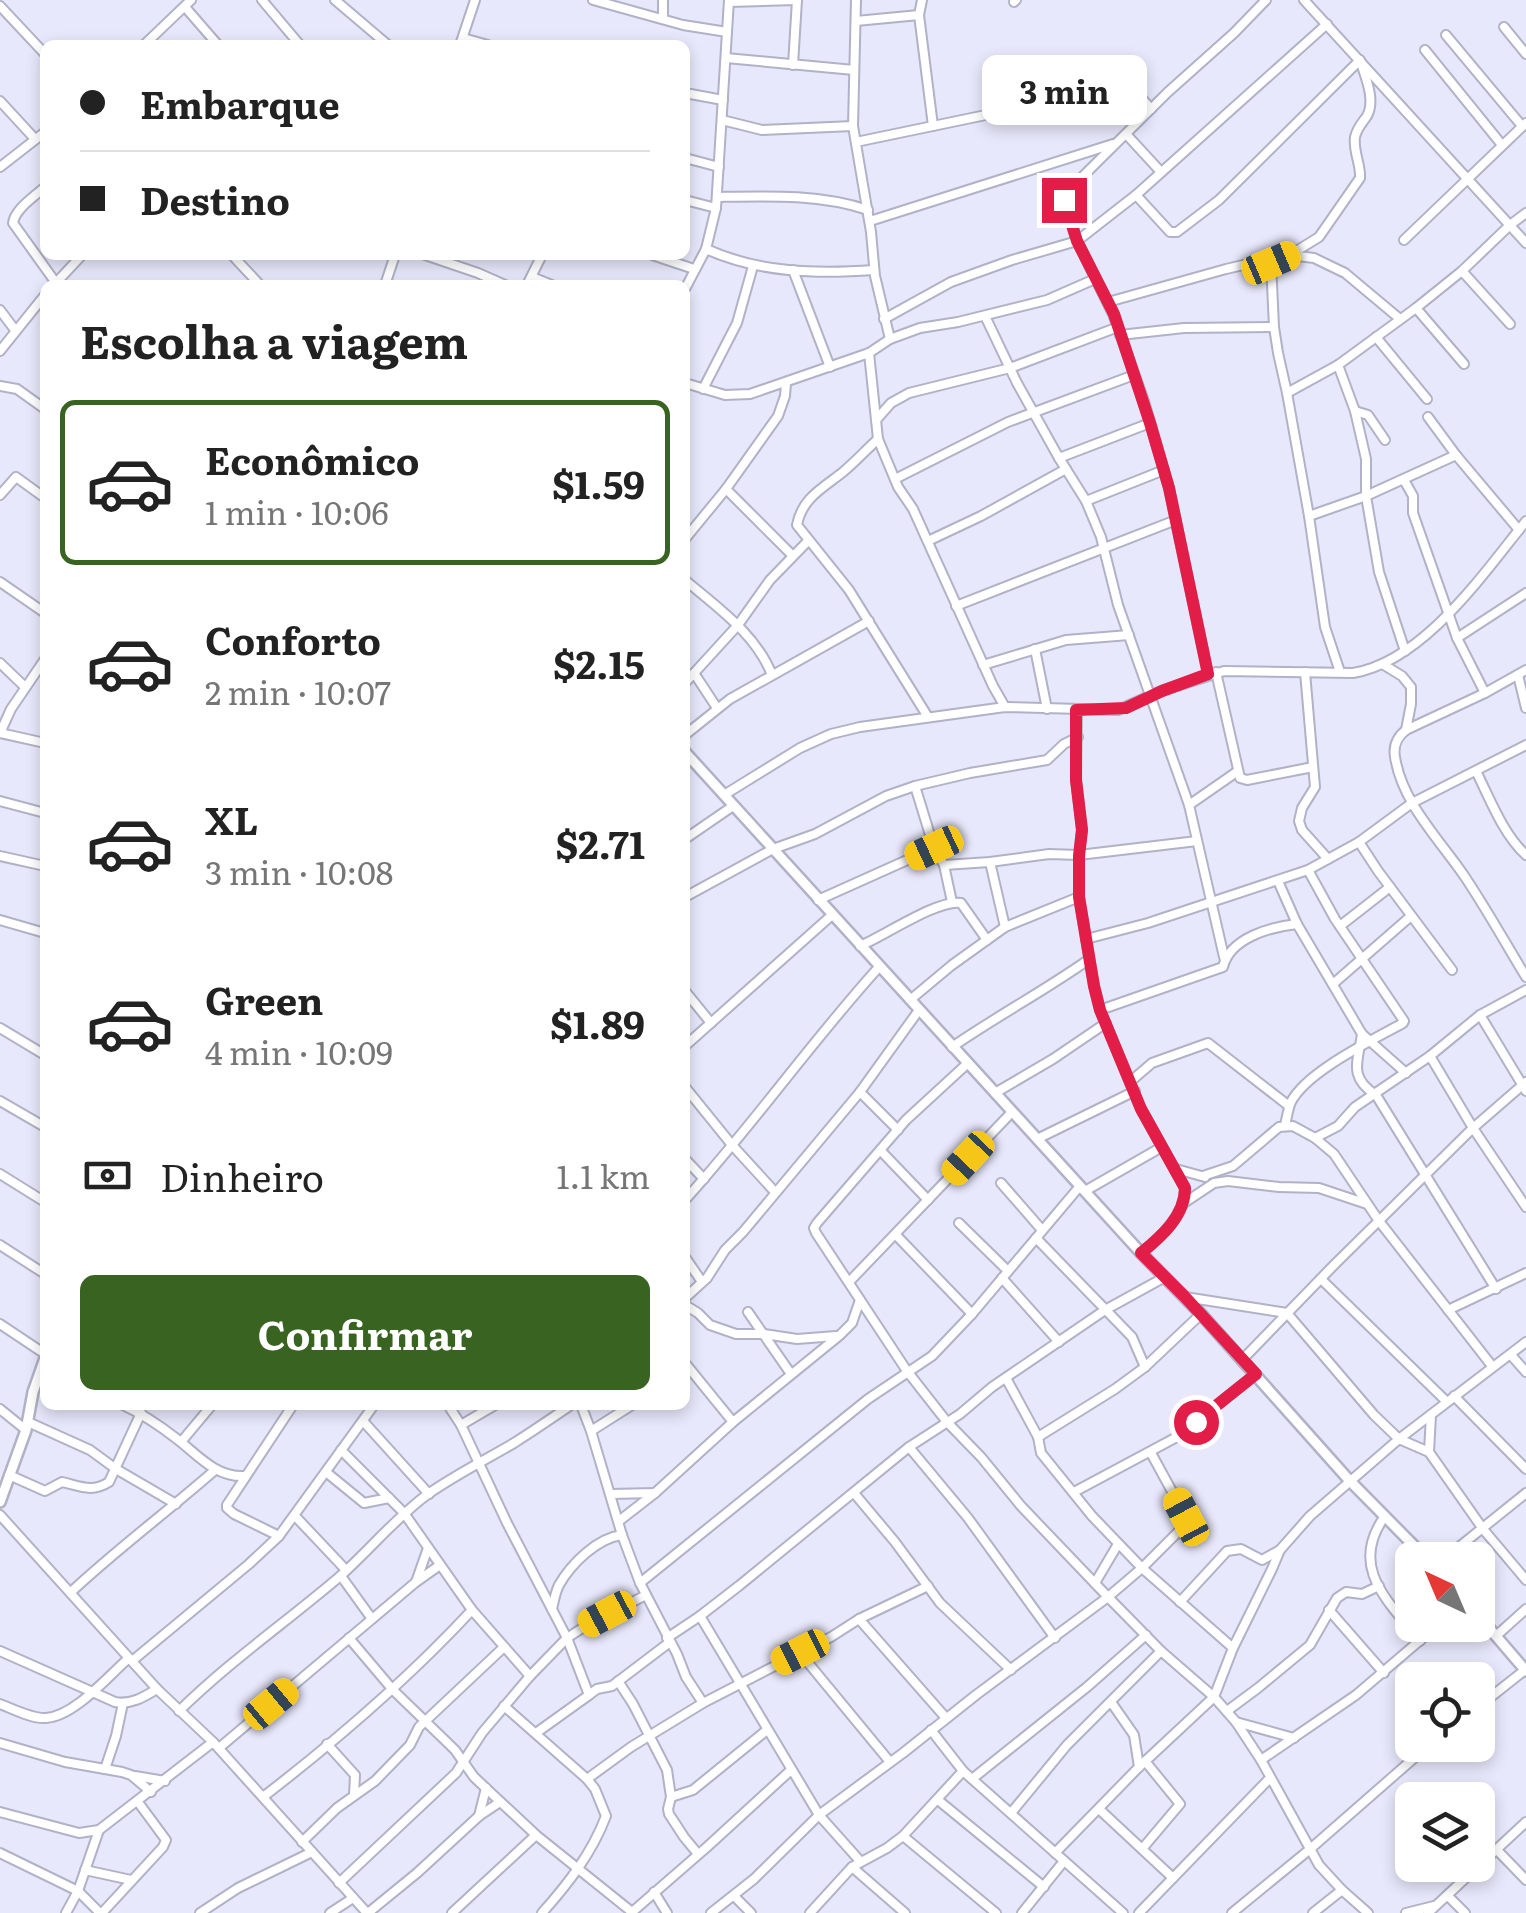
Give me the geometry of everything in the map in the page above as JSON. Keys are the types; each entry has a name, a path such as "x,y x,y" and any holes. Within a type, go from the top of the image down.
{"street":[{"path":"262,0 296,40"},
{"path":"335,0 382,40"},
{"path":"462,40 474,0"},
{"path":"594,0 727,32"},
{"path":"664,0 664,19"},
{"path":"689,280 706,249 718,196 729,1 797,0 793,65"},
{"path":"856,0 853,126 870,221 874,270 890,338"},
{"path":"922,0 920,15 934,126"},
{"path":"1266,0 1151,109 1064,200 1077,241 1108,302 1150,423 1238,771 1243,780 1313,767"},
{"path":"1304,0 1526,243"},
{"path":"149,40 188,3 214,40"},
{"path":"0,6 40,49"},
{"path":"856,21 920,15"},
{"path":"884,320 951,282 1077,241 1136,195 1327,24"},
{"path":"1504,27 1526,54"},
{"path":"1404,240 1524,124 1446,36"},
{"path":"1425,50 1502,145"},
{"path":"726,58 854,70"},
{"path":"1136,195 1170,232 1177,232 1219,200 1360,60"},
{"path":"1108,302 1235,266 1271,263 1324,232 1360,178 1354,152 1355,134 1372,102 1360,60"},
{"path":"856,142 1120,80 1130,84 1151,109"},
{"path":"690,94 723,100"},
{"path":"0,101 36,140"},
{"path":"722,120 762,130 853,126"},
{"path":"1126,134 1161,172"},
{"path":"0,167 40,136"},
{"path":"870,221 1117,143"},
{"path":"690,159 719,167"},
{"path":"40,192 18,212 13,223 52,280"},
{"path":"718,196 811,198 868,210"},
{"path":"690,201 716,208"},
{"path":"1288,393 1338,365 1416,308 1526,213"},
{"path":"706,249 753,266 836,273 874,270"},
{"path":"1290,255 1314,258 1345,273 1400,319"},
{"path":"59,280 77,260"},
{"path":"237,260 255,280"},
{"path":"440,260 494,280"},
{"path":"667,260 694,269"},
{"path":"1271,263 1274,327 1325,627 1340,672"},
{"path":"704,389 737,324 753,266"},
{"path":"793,270 830,367"},
{"path":"1462,271 1510,324"},
{"path":"690,385 737,396 869,354 890,338 920,328 1047,300 1095,279"},
{"path":"0,350 40,301"},
{"path":"1416,308 1464,364"},
{"path":"0,310 15,330"},
{"path":"985,316 1058,458 1086,500 1105,548 1114,592 1189,805 1224,957 1223,967 1100,1010"},
{"path":"876,420 892,403 909,393 1010,368 1119,331 1274,327"},
{"path":"1376,338 1427,399"},
{"path":"869,354 878,439 1006,707"},
{"path":"1338,365 1356,411 1380,572 1405,651"},
{"path":"894,479 1008,422 1134,374"},
{"path":"690,532 726,490 778,416 786,383"},
{"path":"0,386 18,389 40,405"},
{"path":"1356,411 1368,415 1385,440"},
{"path":"1428,417 1518,530"},
{"path":"1058,458 1150,423"},
{"path":"878,439 810,497 797,525 833,568 928,717"},
{"path":"1309,516 1366,496 1456,455"},
{"path":"928,542 1066,469"},
{"path":"1086,500 1164,470"},
{"path":"0,495 16,477 40,494"},
{"path":"1404,480 1413,496 1414,514 1457,638 1486,693"},
{"path":"726,490 792,556"},
{"path":"956,606 1176,520"},
{"path":"724,795 818,739 860,726 1006,707 1118,710 1212,673 1368,671 1384,665 1431,632 1526,521"},
{"path":"690,677 808,540"},
{"path":"0,582 40,610"},
{"path":"690,584 738,625 772,675"},
{"path":"1457,638 1526,593"},
{"path":"690,732 717,708 869,621"},
{"path":"983,665 1066,640 1129,634"},
{"path":"1035,649 1047,709"},
{"path":"0,662 26,686"},
{"path":"1384,665 1411,687 1406,730"},
{"path":"40,666 0,733 40,742"},
{"path":"1305,672 1315,788 1299,821 1302,830 1328,859"},
{"path":"694,673 717,708"},
{"path":"1526,708 1522,673 1406,730 1397,738 1395,757 1412,803 1465,878 1526,977"},
{"path":"0,702 11,709"},
{"path":"1076,710 1076,780 1082,830 1079,897 1088,960 1100,1010 1141,1109 1185,1188 1184,1203"},
{"path":"690,894 773,849 815,834 886,796 981,771 1047,760 1078,737"},
{"path":"1086,939 1148,923 1308,870 1359,842 1412,803 1526,746"},
{"path":"690,758 1349,1480 1410,1542"},
{"path":"1189,805 1238,771"},
{"path":"1476,771 1507,830 1526,855"},
{"path":"916,786 934,848 944,865 952,902"},
{"path":"0,801 40,812"},
{"path":"690,836 733,806"},
{"path":"944,865 1049,854 1079,856 1197,841"},
{"path":"1359,842 1452,970"},
{"path":"818,900 934,848"},
{"path":"0,856 40,865"},
{"path":"990,862 1006,927"},
{"path":"1285,1125 1291,1102 1318,1074 1404,1023 1308,870"},
{"path":"1278,881 1297,924 1362,1034 1406,1073"},
{"path":"1340,926 1390,887"},
{"path":"910,1000 1006,927 1079,897"},
{"path":"860,946 952,902 961,903 987,940"},
{"path":"690,1042 832,915"},
{"path":"1333,984 1411,916"},
{"path":"0,920 40,931"},
{"path":"1224,957 1267,930 1297,924"},
{"path":"952,1047 1088,960"},
{"path":"690,1194 879,967"},
{"path":"1315,1138 1338,1126 1355,1107 1430,1056 1480,1015 1526,990"},
{"path":"690,997 711,1023"},
{"path":"690,1293 715,1269 725,1250 860,1092 919,1010"},
{"path":"1242,1360 1472,1128 1525,1086 1480,1015"},
{"path":"995,1093 1106,1023"},
{"path":"0,1028 40,1052"},
{"path":"1362,1034 1356,1069 1360,1081 1376,1094 1496,1288"},
{"path":"1131,1081 1152,1063 1208,1043 1268,1091 1291,1102"},
{"path":"1430,1056 1472,1128 1526,1207"},
{"path":"968,1063 898,1130 814,1228 907,1371 946,1422 1108,1597 1227,1711 1261,1760 1320,1866 1368,1913"},
{"path":"1036,1138 1135,1091"},
{"path":"860,1092 898,1130"},
{"path":"690,1093 776,1192"},
{"path":"0,1102 40,1123"},
{"path":"849,1282 1012,1112"},
{"path":"1204,1176 1233,1166 1273,1131 1285,1125 1300,1128 1334,1154 1367,1204 1492,1366"},
{"path":"640,1584 868,1399 932,1356 1082,1189 1160,1148"},
{"path":"881,1151 928,1200"},
{"path":"690,1164 704,1179"},
{"path":"1176,1169 1204,1176 1214,1183"},
{"path":"0,1174 40,1199"},
{"path":"1001,1182 1042,1230"},
{"path":"1141,1253 1166,1230 1184,1203 1214,1183 1319,1188 1367,1204"},
{"path":"959,1222 1058,1342"},
{"path":"896,1235 972,1314"},
{"path":"1036,1238 1135,1340 1145,1366"},
{"path":"0,1246 40,1271"},
{"path":"690,1267 699,1285 698,1313"},
{"path":"1448,1310 1526,1273"},
{"path":"536,1733 596,1689 612,1686 909,1447 1105,1310 1165,1277"},
{"path":"1321,1280 1526,1469"},
{"path":"1185,1297 1287,1314 1374,1415 1399,1439 1429,1452 1483,1529 1526,1580"},
{"path":"619,1521 840,1335 852,1323 860,1300"},
{"path":"690,1309 720,1330 736,1334 797,1339 840,1335"},
{"path":"748,1312 791,1374"},
{"path":"1038,1437 1115,1389 1201,1314"},
{"path":"852,1323 873,1320"},
{"path":"0,1324 40,1352"},
{"path":"1056,1853 1214,1697 1280,1550 1310,1516 1399,1439 1526,1342"},
{"path":"1511,1355 1526,1372"},
{"path":"690,1372 733,1422"},
{"path":"1074,1492 1175,1438 1256,1374"},
{"path":"1006,1378 1038,1437 1041,1454 1118,1544 1233,1648"},
{"path":"0,1502 40,1382"},
{"path":"0,1409 26,1426 90,1450 176,1504"},
{"path":"134,1410 215,1470 244,1476"},
{"path":"181,1442 208,1410"},
{"path":"279,1536 227,1508 229,1499 290,1410"},
{"path":"0,1704 47,1718 76,1706 279,1536 371,1410"},
{"path":"451,1410 567,1638 589,1695"},
{"path":"461,1426 487,1410"},
{"path":"179,1710 216,1674 344,1573 404,1513 564,1410"},
{"path":"582,1410 640,1584 686,1677 704,1704"},
{"path":"591,1431 624,1410"},
{"path":"10,1475 45,1491 62,1482 91,1490 108,1482 141,1413"},
{"path":"1429,1452 1430,1415"},
{"path":"363,1421 429,1494"},
{"path":"909,1447 968,1518 1055,1638"},
{"path":"341,1450 404,1513 472,1610 530,1676"},
{"path":"711,1913 819,1815 1142,1568 1187,1520 1150,1453"},
{"path":"71,1592 215,1470"},
{"path":"326,1472 364,1502 389,1498"},
{"path":"612,1494 655,1493"},
{"path":"854,1494 955,1619 1012,1670"},
{"path":"1468,1541 1526,1494"},
{"path":"0,1514 368,1913 500,1802"},
{"path":"295,1516 344,1573 372,1619"},
{"path":"1385,1516 1374,1530 1368,1562 1395,1610"},
{"path":"552,1609 560,1584 576,1564 607,1539 622,1535"},
{"path":"1095,1583 1118,1544"},
{"path":"416,1582 428,1548"},
{"path":"1180,1602 1228,1551 1241,1549 1262,1560 1280,1550"},
{"path":"0,1812 79,1832 99,1830 216,1745 440,1565"},
{"path":"586,1779 704,1704 928,1586"},
{"path":"1227,1711 1310,1645 1342,1594 1362,1594 1380,1586"},
{"path":"338,1883 456,1772 504,1706 567,1638 646,1595"},
{"path":"1495,1694 1526,1671 1496,1636 1526,1609"},
{"path":"263,1797 428,1658 472,1610"},
{"path":"1329,1610 1384,1673"},
{"path":"700,1616 819,1815 856,1864 905,1913"},
{"path":"859,1619 946,1718"},
{"path":"972,1779 1146,1635"},
{"path":"349,1638 392,1690 464,1760 474,1777 536,1835 632,1912 791,1770"},
{"path":"1261,1760 1334,1711 1419,1642"},
{"path":"302,1842 337,1808 376,1780 410,1745 418,1727 504,1647"},
{"path":"0,1651 108,1700 123,1703 158,1689"},
{"path":"1010,1814 1066,1745 1161,1651"},
{"path":"800,1652 890,1762"},
{"path":"618,1681 666,1770 671,1796 669,1814 698,1854"},
{"path":"1111,1702 1134,1735 1142,1764 1180,1804 1142,1849"},
{"path":"104,1769 123,1703"},
{"path":"504,1706 596,1789 606,1816 579,1869 542,1913"},
{"path":"1236,1722 1294,1738"},
{"path":"671,1796 693,1790 767,1730"},
{"path":"931,1730 963,1771 1123,1913"},
{"path":"0,1743 65,1762 165,1781"},
{"path":"327,1744 355,1775 354,1795"},
{"path":"455,1750 470,1748"},
{"path":"1232,1913 1410,1762"},
{"path":"810,1913 856,1864 903,1836 963,1771"},
{"path":"456,1772 474,1777"},
{"path":"131,1775 151,1792"},
{"path":"1138,1913 1270,1778"},
{"path":"479,1816 486,1788"},
{"path":"938,1800 1044,1887"},
{"path":"0,1853 78,1892 101,1913 166,1840 138,1802"},
{"path":"1098,1808 1173,1878"},
{"path":"1428,1913 1526,1822"},
{"path":"66,1913 78,1892 99,1830"},
{"path":"452,1913 536,1835"},
{"path":"903,1836 996,1913"},
{"path":"1497,1850 1526,1880"},
{"path":"200,1913 238,1888 312,1852"},
{"path":"1022,1913 1064,1861"},
{"path":"85,1870 131,1880"},
{"path":"1312,1913 1342,1890"},
{"path":"654,1892 666,1913"},
{"path":"734,1896 750,1913"},
{"path":"1448,1896 1464,1913"},
{"path":"330,1913 353,1898"},
{"path":"1406,1913 1438,1905"}],"route":[{"path":"1064,200 1077,241 1114,314 1150,423 1169,488 1208,674 1126,708 1076,710 1076,780 1082,814 1079,897 1088,960 1100,1010 1141,1109 1185,1188 1184,1203 1174,1220 1141,1253 1256,1374 1196,1422"}]}
